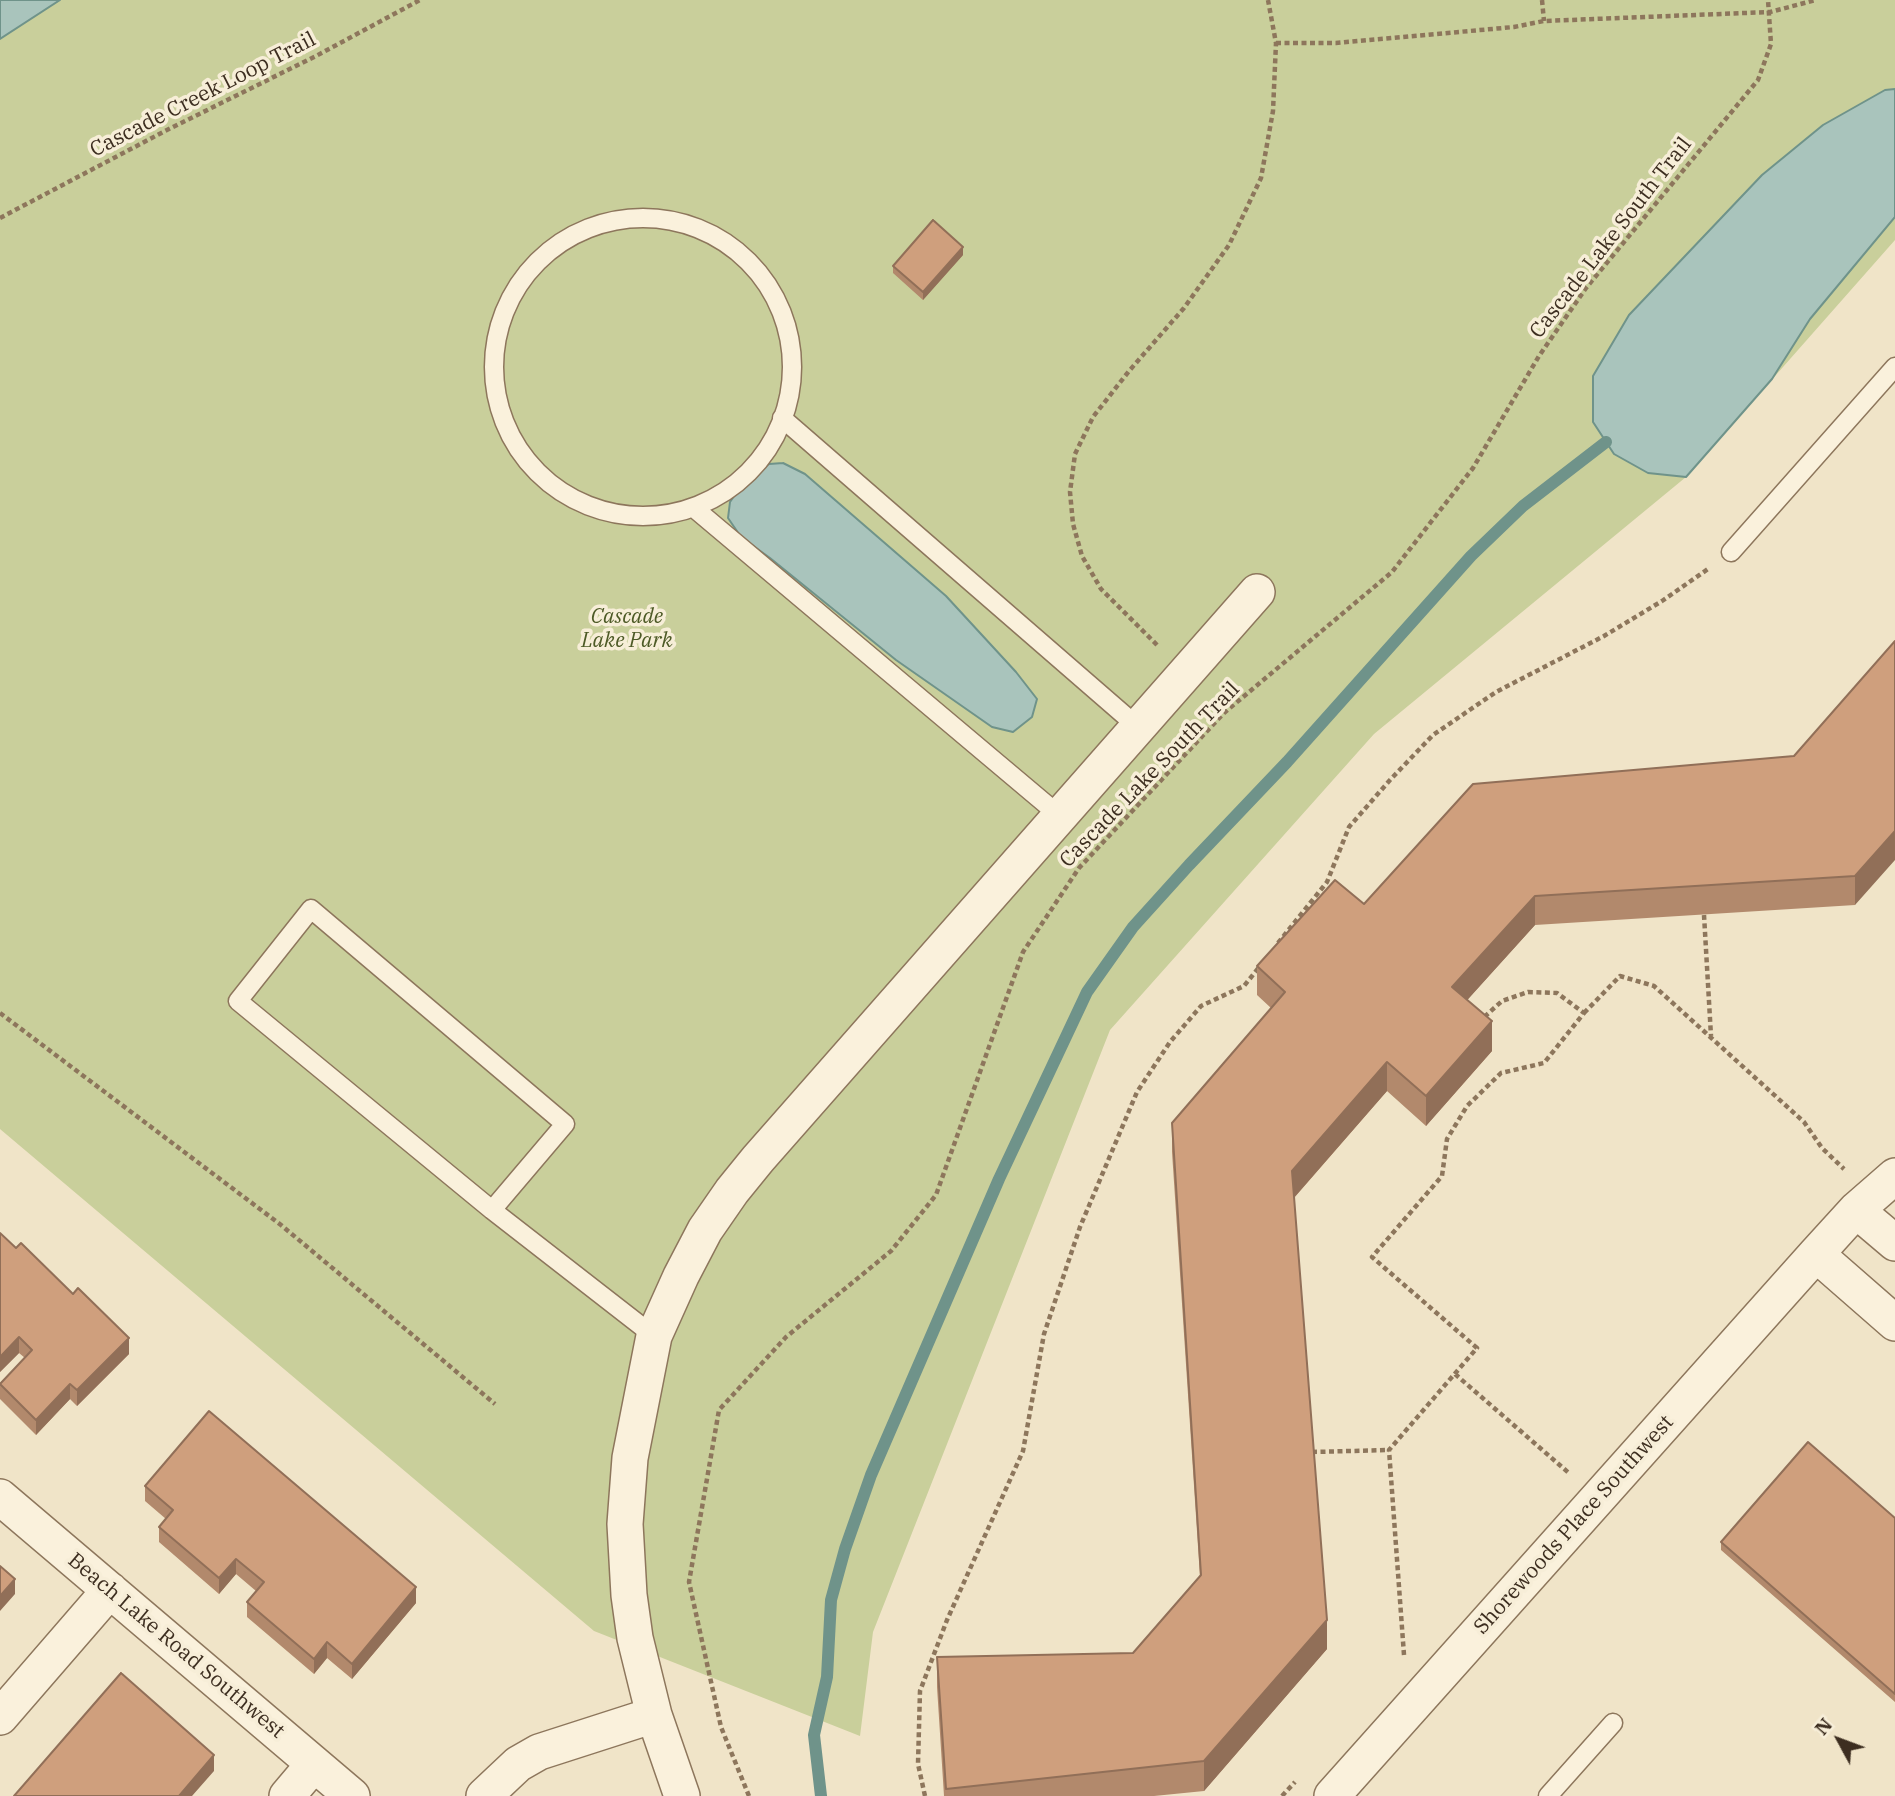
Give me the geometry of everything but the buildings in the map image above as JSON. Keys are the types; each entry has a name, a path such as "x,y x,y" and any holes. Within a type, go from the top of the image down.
{"street":[{"path":"682,1796 654,1715 635,1638 629,1595 625,1524 630,1458 654,1336 681,1276 705,1230 758,1159 1257,592"},
{"name":"Shorewoods Place Southwest","path":"1332,1796 1816,1254 1856,1210 1895,1176"},
{"path":"1856,1210 1895,1243"},
{"path":"1816,1254 1895,1323"},
{"name":"Beach Lake Road Southwest","path":"0,1497 352,1796"},
{"path":"0,1717 110,1590"},
{"path":"484,1796 518,1764 539,1752 654,1715"},
{"path":"286,1796 314,1764"}],"lane":[{"path":"666,219 712,234 751,263 778,302 792,349 790,397 782,418 772,442 740,481 694,508 646,518 596,510 551,486 516,449 497,402 494,351 507,305 534,265 573,235 618,220 666,219"},
{"path":"1731,552 1895,367"},
{"path":"782,418 1139,727"},
{"path":"694,508 1060,816"},
{"path":"492,1210 565,1124 311,909 238,1001 492,1210 654,1336"},
{"path":"1548,1796 1613,1723"}],"path":[{"name":"Cascade Creek Loop Trail","path":"0,218 420,0"},
{"path":"1224,713 1187,672 1101,589 1082,556 1073,524 1070,492 1075,454 1093,417 1184,308 1229,245 1261,178 1273,111 1276,43 1268,0"},
{"path":"1542,0 1544,21"},
{"name":"Cascade Lake South Trail","path":"749,1796 721,1727 689,1582 719,1409 786,1337 891,1251 936,1195 1023,952 1079,868 1224,713 1392,572 1473,468 1539,356 1586,288 1758,80 1771,44 1768,0"},
{"path":"1276,43 1350,41 1514,27 1544,21 1769,12 1816,0"},
{"path":"1277,944 1327,881 1349,827 1433,736 1496,692 1604,636 1662,601 1731,552"},
{"path":"1704,915 1711,1036"},
{"path":"925,1796 918,1764 920,1691 947,1620 1023,1451 1044,1334 1080,1227 1137,1092 1170,1042 1201,1006 1244,986 1260,965"},
{"path":"1414,1653 1405,1663 1389,1450 1477,1348 1372,1257 1442,1177 1447,1139 1468,1106 1501,1073 1544,1063 1584,1013 1620,976 1654,986 1804,1122 1822,1148 1844,1169 1852,1170"},
{"path":"1477,1024 1502,1001 1528,992 1557,993 1584,1013"},
{"path":"0,1013 281,1225 495,1404"},
{"path":"1455,1374 1572,1475"},
{"path":"1312,1452 1389,1450"}],"green space":[{"name":"Cascade Lake Park","path":"0,0 1895,0 1895,240 1686,477 1374,734 1110,1030 873,1632 860,1736 594,1631 0,1129"}],"water":[{"path":"0,0 60,0 0,39"},
{"path":"1895,89 1895,217 1810,319 1772,379 1686,477 1648,473 1614,454 1593,422 1593,376 1629,315 1762,175 1823,125 1885,90"},
{"path":"783,463 805,474 946,596 1016,672 1037,699 1032,717 1013,732 992,727 896,660 741,537 728,518 730,502 741,486 769,464"}],"waterway":[{"path":"821,1796 814,1735 827,1677 831,1600 845,1549 871,1475 999,1179 1087,992 1133,927 1287,762 1471,556 1523,506 1606,442"}]}
